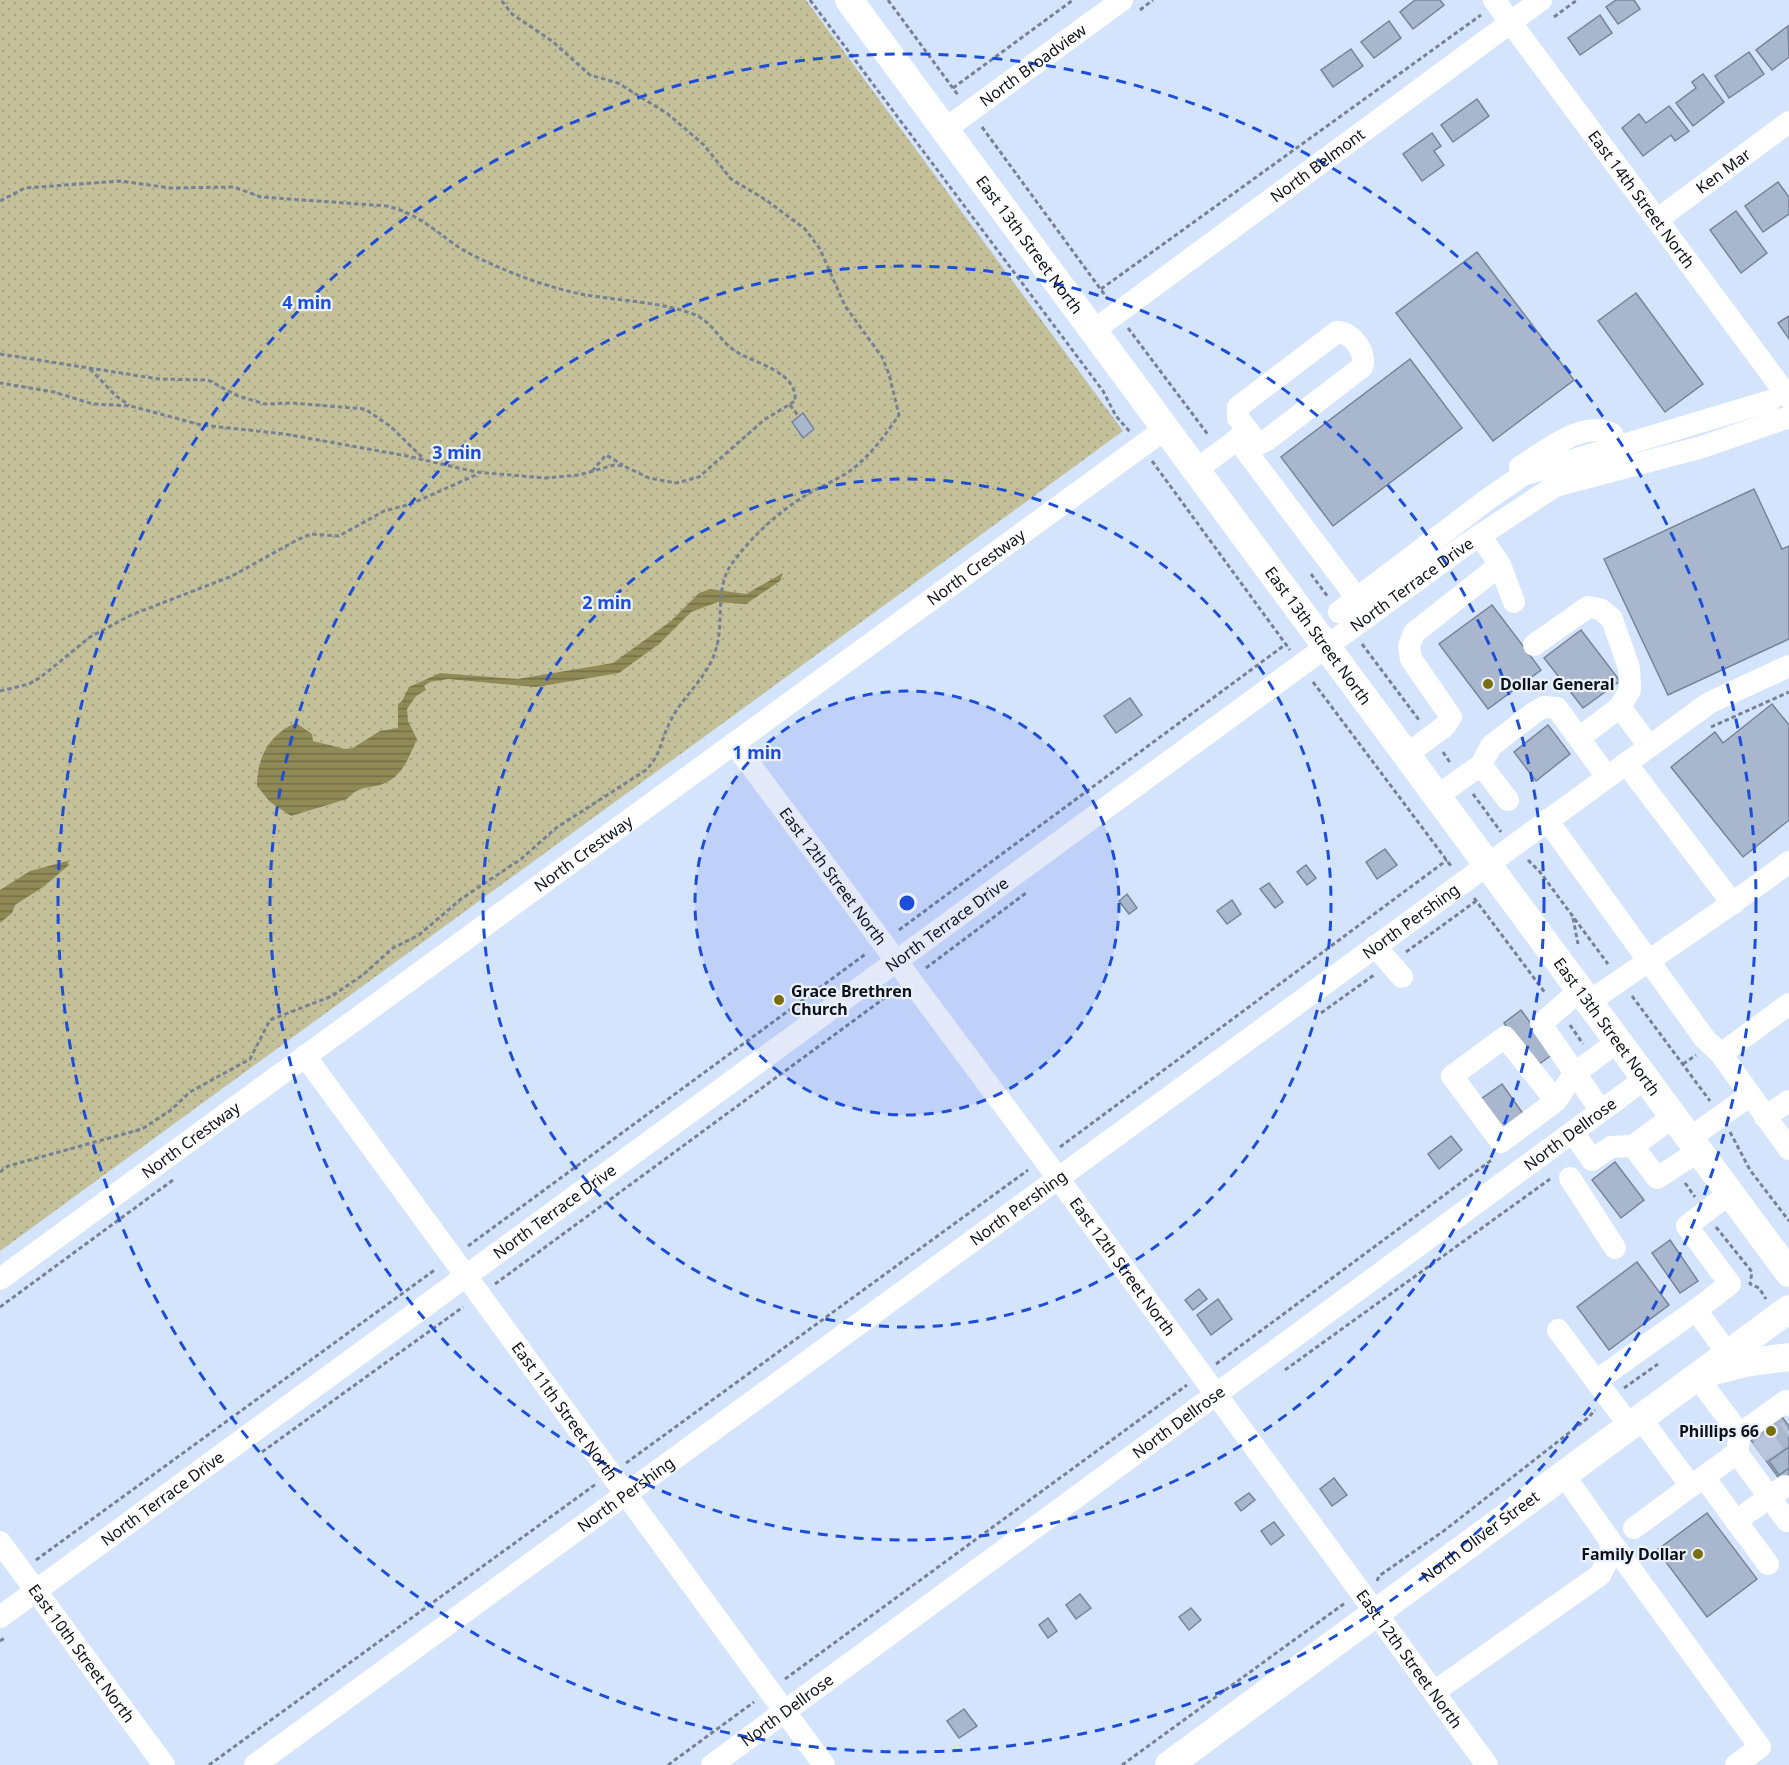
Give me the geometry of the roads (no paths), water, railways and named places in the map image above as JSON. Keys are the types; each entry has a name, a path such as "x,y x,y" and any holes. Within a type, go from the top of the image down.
{"main road":[{"name":"East 13th Street North","path":"849,0 1789,1273"},
{"name":"North Oliver Street","path":"1169,1765 1369,1602 1564,1475 1789,1309"},
{"path":"1699,1376 1745,1363 1789,1357"}],"street":[{"name":"North Broadview","path":"944,130 1122,0"},
{"name":"North Belmont","path":"1093,331 1541,0"},
{"name":"East 14th Street North","path":"1495,2 1658,219 1779,400"},
{"name":"Ken Mar","path":"1658,219 1789,122"},
{"path":"1242,435 1259,444 1267,440 1357,372 1365,360 1351,336 1345,332 1337,332 1238,407 1238,418 1242,435 1354,604 1488,499 1523,475 1539,474 1579,432 1602,429 1612,434 1622,457 1779,400"},
{"name":"North Terrace Drive","path":"5,1626 36,1591 473,1286 904,970 1326,647 1354,604 1480,535 1539,474 1555,486 1622,457 1702,447 1789,417"},
{"name":"North Crestway","path":"0,1280 1165,429"},
{"path":"1196,470 1242,435"},
{"path":"1480,535 1500,565 1514,602"},
{"path":"1406,755 1445,726 1451,717 1411,659 1408,646 1414,633 1500,565"},
{"path":"1534,645 1588,607 1600,609 1612,619 1629,668 1629,690 1620,708 1579,738"},
{"name":"North Pershing","path":"255,1765 1709,702 1789,666"},
{"path":"1437,796 1481,765 1491,746 1544,707 1557,708 1607,777"},
{"path":"1620,708 1649,747"},
{"name":"East 12th Street North","path":"734,743 1058,1178 1487,1765"},
{"path":"1626,763 1733,904"},
{"path":"1481,765 1508,800"},
{"path":"1547,820 1705,1039 1721,1054 1789,1149"},
{"path":"1601,1111 1541,1024 1558,1009 1648,960 1733,904 1789,862"},
{"path":"1375,946 1402,977"},
{"path":"1721,1054 1789,1004"},
{"path":"1556,1101 1505,1036 1452,1076 1501,1142 1556,1101 1574,1074 1618,1041"},
{"name":"East 11th Street North","path":"305,1056 824,1765"},
{"name":"North Dellrose","path":"712,1765 1646,1078"},
{"path":"1570,1178 1611,1147 1634,1146 1687,1135 1749,1096"},
{"path":"1765,1117 1789,1101"},
{"path":"1535,1116 1559,1142 1592,1160"},
{"path":"1634,1146 1657,1178 1673,1167 1687,1135"},
{"path":"1559,1142 1570,1178 1615,1248"},
{"path":"1603,1390 1695,1310 1730,1284 1686,1226 1730,1193"},
{"path":"1695,1310 1728,1354"},
{"path":"1558,1330 1603,1390 1698,1481 1736,1521 1768,1564"},
{"path":"1699,1376 1745,1451 1777,1492 1788,1522"},
{"path":"1634,1528 1698,1481 1745,1451 1786,1401 1789,1405"},
{"path":"1564,1475 1760,1747 1736,1765"},
{"path":"1736,1521 1777,1492"},
{"path":"1434,1692 1600,1575 1612,1551 1609,1539"},
{"name":"East 10th Street North","path":"0,1542 164,1765"}],"tunnel":[{"path":"1759,1452 1789,1431"}],"place":[{"name":"Dollar General","path":"1488,684"},
{"name":"Grace Brethren Church","path":"779,1000"},
{"name":"Phillips 66","path":"1771,1431"},
{"name":"Family Dollar","path":"1698,1554"}]}
